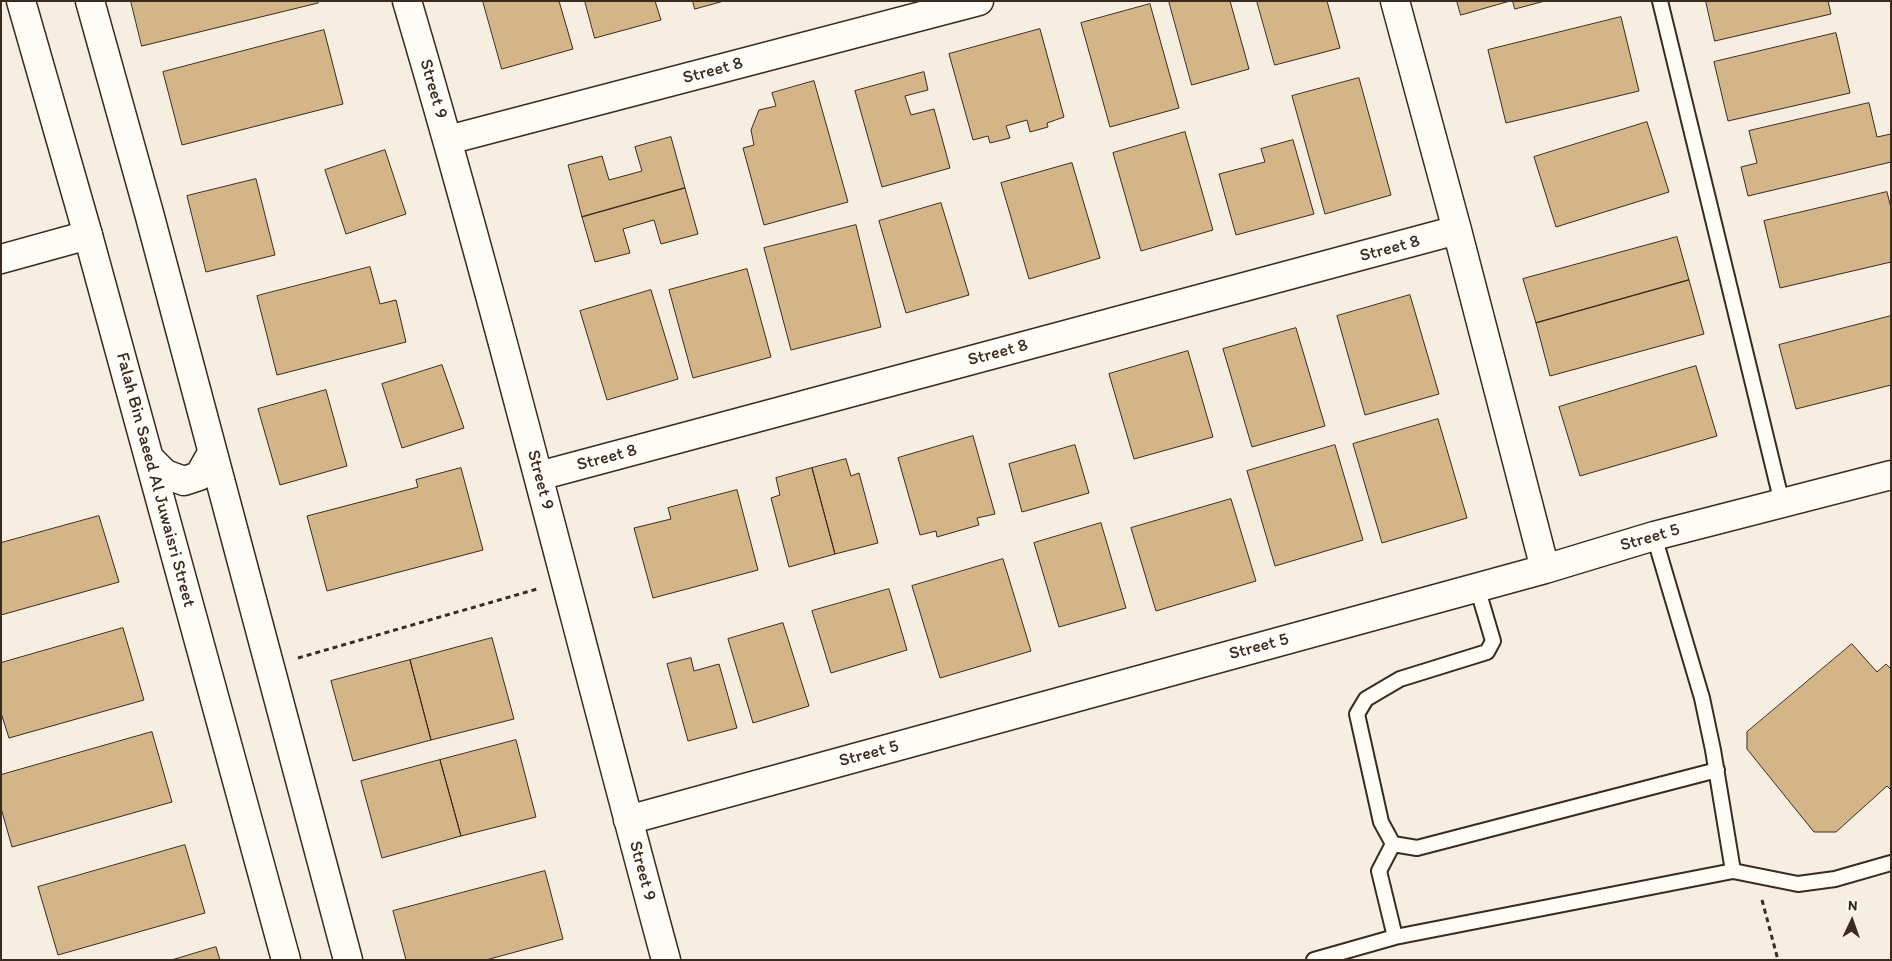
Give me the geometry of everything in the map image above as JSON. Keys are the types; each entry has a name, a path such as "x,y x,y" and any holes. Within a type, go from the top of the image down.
{"street":[{"name":"Falah Bin Saeed Al Juwaisri Street","path":"22,1 88,235 286,960"},
{"path":"90,1 149,213 348,960"},
{"name":"Street 9","path":"407,1 448,140 539,476 666,960"},
{"name":"Street 8","path":"448,140 979,1"},
{"path":"1396,1 1458,230 1545,569"},
{"name":"Street 8","path":"539,476 1458,230"},
{"path":"1,259 88,235"},
{"path":"149,458 165,474 184,481 199,476 212,453"},
{"name":"Street 5","path":"628,820 1545,569 1654,536 1891,475"}],"lane":[{"path":"1660,1 1782,503"},
{"path":"1654,536 1702,698 1717,770 1733,870"},
{"path":"1393,844 1381,822 1356,714 1366,699 1400,679 1488,652 1494,641 1477,587"},
{"path":"1393,844 1418,848 1717,770"},
{"path":"1393,844 1379,870 1395,937"},
{"path":"1314,960 1395,937 1733,870 1798,884 1835,880 1891,863"}],"path":[{"path":"269,667 566,581"},
{"path":"1756,875 1778,960"}],"building":[{"path":"131,1 318,1 318,3 142,46"},
{"path":"483,1 559,1 573,49 502,69"},
{"path":"585,1 655,1 661,20 595,38"},
{"path":"693,1 724,1 695,9"},
{"path":"1169,1 1230,1 1249,69 1192,85"},
{"path":"1257,1 1327,1 1340,48 1275,65"},
{"path":"1457,1 1510,1 1461,15"},
{"path":"1513,1 1545,1 1515,9"},
{"path":"1706,1 1828,1 1831,14 1715,41"},
{"path":"1150,4 1179,108 1110,127 1081,23"},
{"path":"1621,17 1639,91 1506,123 1488,50"},
{"path":"1040,29 1064,117 1047,123 1048,127 1030,132 1027,120 1006,126 1010,138 990,143 988,136 973,140 949,54"},
{"path":"324,30 343,104 182,145 163,72"},
{"path":"1836,33 1850,93 1728,121 1714,62"},
{"path":"924,72 928,90 905,96 911,115 934,109 950,168 882,187 855,91"},
{"path":"1359,78 1391,195 1325,214 1292,96"},
{"path":"814,81 848,202 764,225 743,148 754,145 751,130 759,110 776,106 772,93"},
{"path":"1869,103 1877,137 1891,134 1891,162 1748,196 1741,167 1757,163 1749,131"},
{"path":"1647,122 1669,192 1556,227 1534,157"},
{"path":"1185,132 1213,230 1141,251 1113,153"},
{"path":"671,137 685,188 582,217 568,165 602,156 609,180 642,171 635,147"},
{"path":"1293,140 1314,214 1236,235 1219,174 1265,162 1261,149"},
{"path":"385,150 406,214 346,234 325,170"},
{"path":"1072,163 1100,258 1029,279 1001,183"},
{"path":"256,179 275,255 206,272 187,196"},
{"path":"685,188 698,234 661,244 654,220 623,229 630,253 595,262 582,217"},
{"path":"1887,192 1891,208 1891,262 1780,288 1764,221"},
{"path":"941,203 969,295 906,313 879,221"},
{"path":"856,225 881,327 791,350 764,248"},
{"path":"1677,237 1689,280 1536,323 1523,279"},
{"path":"370,267 380,304 396,300 406,342 277,375 257,296"},
{"path":"747,269 771,357 693,378 669,290"},
{"path":"1689,280 1704,334 1550,376 1536,323"},
{"path":"651,290 678,379 607,400 580,311"},
{"path":"1410,295 1439,394 1365,415 1337,316"},
{"path":"1891,316 1891,385 1796,409 1779,345"},
{"path":"1296,328 1325,426 1252,447 1223,349"},
{"path":"1188,351 1213,437 1134,459 1109,374"},
{"path":"442,365 464,428 402,448 382,384"},
{"path":"1696,366 1717,436 1580,476 1559,407"},
{"path":"326,390 347,466 280,485 258,409"},
{"path":"1438,419 1467,518 1382,543 1353,444"},
{"path":"973,436 995,514 977,518 979,525 937,537 936,531 920,535 898,458"},
{"path":"1075,445 1089,493 1022,512 1009,464"},
{"path":"1335,445 1363,540 1275,566 1247,471"},
{"path":"846,459 851,476 859,473 878,543 835,554 812,468"},
{"path":"461,468 483,550 327,591 307,516 418,487 416,480"},
{"path":"812,468 835,554 789,567 771,498 780,495 776,478"},
{"path":"737,490 758,570 653,598 634,528 671,519 668,508"},
{"path":"1231,499 1256,581 1156,611 1131,528"},
{"path":"99,516 119,582 1,615 1,543"},
{"path":"1101,523 1126,608 1059,627 1034,543"},
{"path":"1003,559 1031,651 940,678 912,586"},
{"path":"889,589 907,650 831,673 812,611"},
{"path":"783,623 809,706 753,723 728,639"},
{"path":"123,628 144,700 9,738 1,713 1,663"},
{"path":"492,638 514,719 431,740 410,660"},
{"path":"1852,644 1877,672 1886,664 1891,669 1891,790 1887,786 1836,832 1814,832 1747,749 1747,732"},
{"path":"691,658 694,671 719,664 737,728 688,741 667,664"},
{"path":"410,660 431,740 353,761 331,681"},
{"path":"152,732 172,802 12,847 1,808 1,775"},
{"path":"516,740 536,817 461,836 440,760"},
{"path":"440,760 461,836 382,858 361,781"},
{"path":"185,845 205,913 58,955 38,887"},
{"path":"545,871 563,939 486,960 406,960 393,911"},
{"path":"216,947 220,960 172,960"}]}
